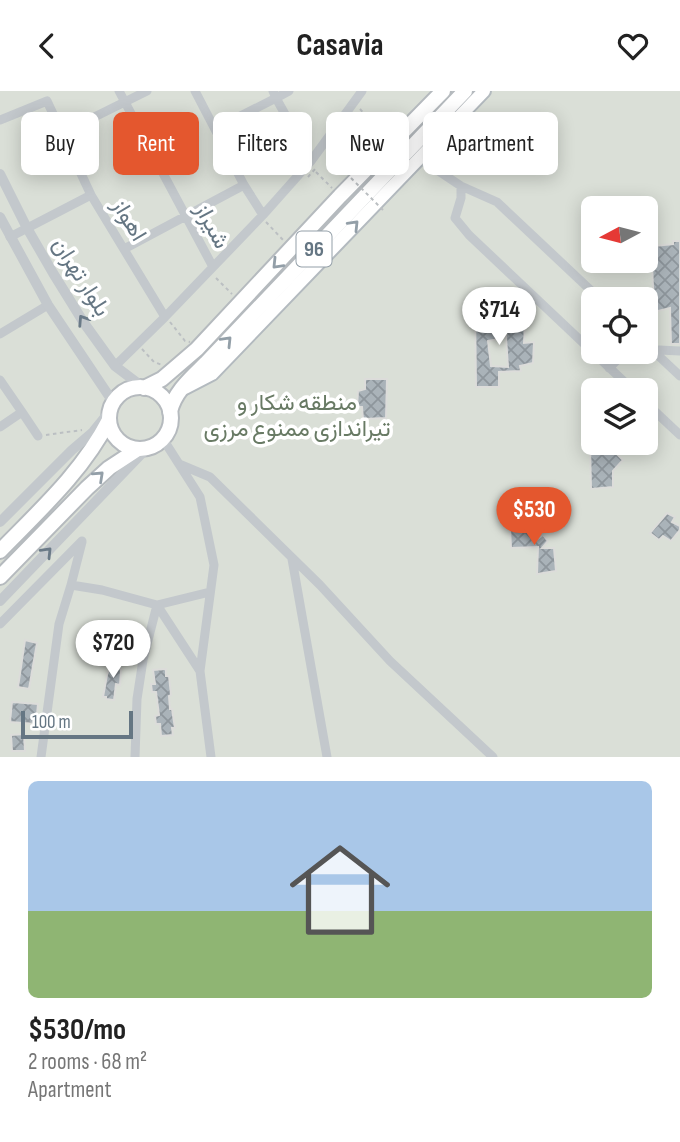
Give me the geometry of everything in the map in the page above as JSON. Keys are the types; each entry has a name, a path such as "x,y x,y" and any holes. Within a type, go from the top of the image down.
{"main road":[{"name":"96","path":"409,127 443,91"},
{"name":"96","path":"163,439 170,422 172,403 181,390 466,91"},
{"path":"181,390 212,374 484,91"},
{"name":"96","path":"111,411 119,395 127,390 144,388 162,379 200,346 361,175"},
{"path":"144,388 161,396 170,412"},
{"path":"111,411 111,429 115,437 129,447 143,449"},
{"path":"0,551 89,456 111,411"},
{"path":"0,577 108,468 163,439"}],"street":[{"name":"شیراز","path":"119,91 213,271"},
{"path":"99,115 147,91"},
{"path":"195,91 213,125"},
{"path":"244,112 275,94 289,91"},
{"path":"115,366 167,319 313,166 362,91"},
{"path":"275,94 313,166"},
{"name":"اهواز","path":"0,120 47,101 52,112"},
{"path":"419,159 461,186 497,202 587,287"},
{"name":"بلوار تهران","path":"0,174 27,228 78,313 115,366 144,388"},
{"name":"اهواز","path":"82,175 91,195 167,319"},
{"path":"239,175 264,218"},
{"path":"124,249 244,185"},
{"path":"461,186 461,198 455,218 469,235 619,378"},
{"path":"10,237 91,195"},
{"name":"بلوار تهران","path":"0,217 48,306 111,411"},
{"path":"0,334 48,306"},
{"path":"658,350 680,351"},
{"path":"658,356 680,376"},
{"path":"609,368 613,364"},
{"path":"0,380 38,436"},
{"path":"0,522 93,432 111,411"},
{"path":"0,428 22,412"},
{"path":"658,414 680,435"},
{"path":"163,439 200,497 214,565 200,671 211,757"},
{"path":"0,601 143,449"},
{"path":"179,464 210,477 320,585 390,661 493,757"},
{"path":"0,624 82,541 59,624 41,757"},
{"path":"292,558 327,757"},
{"path":"71,585 102,590 157,605 210,592"},
{"path":"157,605 200,671"},
{"path":"135,757 137,699 143,660 157,605"}],"path":[{"path":"358,107 363,112"},
{"path":"313,166 340,196"},
{"path":"351,178 383,210"},
{"path":"264,218 292,249"},
{"path":"213,271 240,302"},
{"path":"167,319 185,341 200,346"},
{"path":"38,436 80,429 93,432"}],"green space":[{"name":"منطقه شکار و تیراندازی ممنوع مرزی","path":"0,91 680,91 680,757 0,757"}],"building":[{"path":"673,241 680,241 680,344 671,344 670,308 658,311 658,287 653,287 652,273 658,273 658,246 673,244"},
{"path":"496,307 502,338 488,341 491,366 508,367 508,314 511,322 515,316 525,324 524,343 534,342 533,363 520,366 521,371 499,372 499,387 476,387 475,308"},
{"path":"365,379 387,379 386,418 363,419 362,407 357,407 358,391 365,389"},
{"path":"590,455 618,455 623,460 613,471 613,487 591,489"},
{"path":"667,513 675,517 672,522 680,526 671,541 663,536 659,540 650,533"},
{"path":"536,525 535,541 543,535 548,541 542,548 554,548 556,571 537,574 538,547 511,548 510,527"},
{"path":"25,640 37,643 29,689 18,687"},
{"path":"114,658 120,659 121,669 120,685 116,684 113,700 103,697 107,675"},
{"path":"166,669 175,728 172,728 173,735 161,736 160,724 156,724 155,716 159,715 156,692 152,692 151,684 155,684 153,670"},
{"path":"12,702 38,704 36,724 10,722"},
{"path":"24,734 25,751 12,751 11,735"}]}
